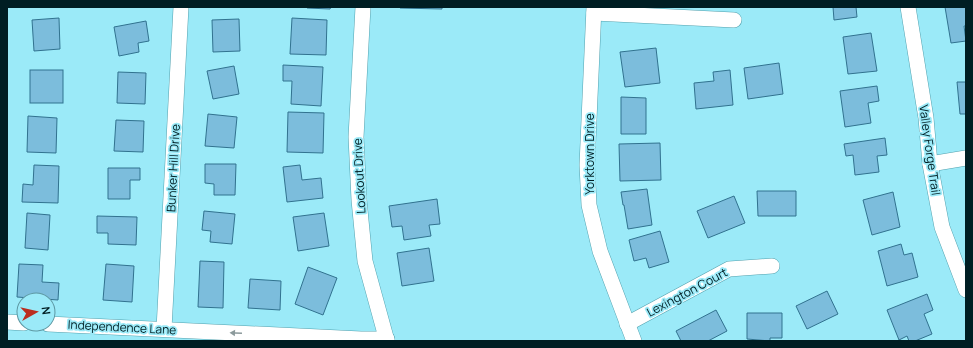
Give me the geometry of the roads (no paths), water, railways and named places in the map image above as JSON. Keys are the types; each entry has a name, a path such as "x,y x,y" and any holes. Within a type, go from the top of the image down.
{"street":[{"name":"Bunker Hill Drive","path":"164,329 182,7"},
{"name":"Lookout Drive","path":"363,7 356,137 360,200 365,261 387,340"},
{"name":"Valley Forge Trail","path":"908,7 926,118 930,164 942,227 966,290"},
{"path":"594,10 734,20"},
{"name":"Yorktown Drive","path":"594,10 587,165 590,205 600,251 634,341"},
{"path":"930,164 966,158"},
{"name":"Lexington Court","path":"627,324 729,269 772,266"},
{"name":"Independence Lane","path":"56,324 387,340"}]}
